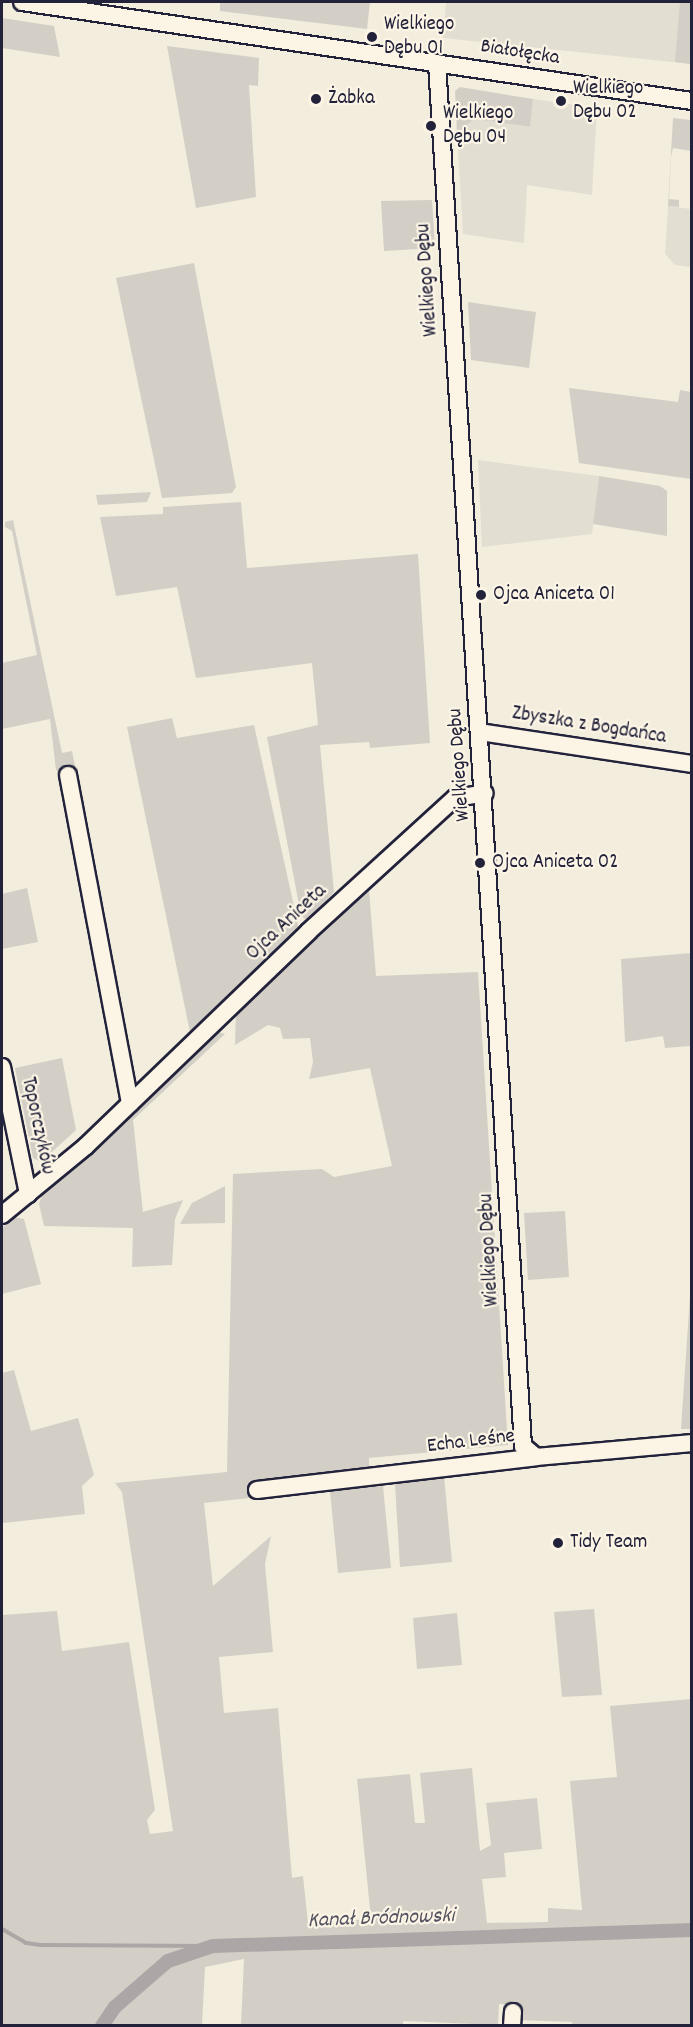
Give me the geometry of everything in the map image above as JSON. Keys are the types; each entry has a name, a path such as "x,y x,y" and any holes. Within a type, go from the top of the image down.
{"street":[{"name":"Białołęcka","path":"22,2 692,101"},
{"name":"Wielkiego Dębu","path":"437,63 485,793 523,1446 536,1456"},
{"name":"Zbyszka z Bogdańca","path":"480,732 692,764"},
{"path":"68,775 130,1103"},
{"name":"Ojca Aniceta","path":"2,1215 130,1103 455,798 485,793"},
{"name":"Toporczyków","path":"2,1067 28,1194"},
{"name":"Echa Leśne","path":"257,1490 536,1456 692,1443"}],"shaded area":[{"path":"220,2 370,2 367,29 220,11"},
{"path":"446,2 691,2 691,64 443,38"},
{"path":"680,2 691,2 691,64 675,62"},
{"path":"2,18 54,26 60,57 2,48"},
{"path":"167,46 259,58 258,86 249,85 256,197 196,208"},
{"path":"460,87 533,99 530,127 474,119 457,134 455,91"},
{"path":"533,99 597,108 592,195 527,185 524,243 463,234 457,134 474,119 529,127"},
{"path":"673,118 691,120 691,151 673,148 671,157 669,199 679,200 679,207 668,206"},
{"path":"432,200 435,248 384,251 381,201"},
{"path":"668,206 691,209 691,267 675,265 665,254"},
{"path":"194,263 236,487 232,493 162,498 116,278"},
{"path":"468,302 536,312 529,368 471,360"},
{"path":"569,388 678,402 680,390 691,392 691,479 579,463"},
{"path":"478,460 599,476 592,534 482,547"},
{"path":"599,476 660,486 667,491 667,536 593,524"},
{"path":"151,492 147,502 98,505 96,495"},
{"path":"241,502 247,568 418,554 430,743 370,748 369,742 320,745 334,892 307,921 301,915 267,737 318,725 312,663 196,678 177,587 116,596 100,517 163,514 163,507"},
{"path":"13,520 62,753 72,751 75,766 72,771 61,773 56,770 50,719 2,729 2,663 37,655 12,531 5,527 5,522"},
{"path":"172,718 177,738 254,725 299,929 190,1032 127,727"},
{"path":"27,888 38,942 2,949 2,894"},
{"path":"369,890 376,976 478,972 508,1445 369,1458 369,1473 250,1484 250,1498 204,1503 213,1586 271,1536 265,1564 273,1652 219,1657 224,1713 278,1708 292,1878 303,1876 308,1923 371,1919 357,1779 410,1774 415,1823 425,1823 420,1773 472,1768 480,1851 491,1845 486,1803 537,1798 542,1849 504,1853 506,1877 482,1879 487,1923 548,1922 548,1908 582,1910 570,1781 617,1777 610,1706 691,1699 691,2025 572,2026 572,2022 517,2020 517,2005 499,2004 498,2025 403,2021 403,2026 241,2025 244,1959 205,1967 202,2025 2,2026 2,1615 57,1611 62,1651 129,1642 155,1810 147,1820 150,1834 173,1831 122,1492 115,1483 227,1472 233,1174 322,1169 334,1177 392,1166 370,1068 309,1079 313,1062 310,1038 283,1039 280,1028 268,1025 235,1045 236,1012"},
{"path":"691,953 691,1046 665,1048 663,1036 625,1042 621,959"},
{"path":"216,1031 225,1034 133,1120 143,1212 183,1200 175,1219 172,1265 132,1267 133,1228 44,1226 39,1204 42,1195"},
{"path":"62,1058 76,1130 41,1162 33,1158 15,1068"},
{"path":"225,1186 225,1223 180,1224 192,1203"},
{"path":"565,1211 569,1277 528,1280 524,1213"},
{"path":"13,1217 24,1219 41,1284 2,1294 2,1228"},
{"path":"691,1280 691,1429 681,1429"},
{"path":"14,1370 31,1431 78,1418 94,1475 82,1486 85,1514 3,1523 2,1536 2,1373"},
{"path":"444,1476 452,1562 400,1567 395,1485 401,1481"},
{"path":"383,1486 391,1568 338,1573 330,1491"},
{"path":"594,1609 602,1695 562,1697 554,1612"},
{"path":"457,1613 462,1665 417,1669 413,1618"}],"waterway":[{"path":"2,1929 26,1943 41,1945 213,1946"},
{"name":"Kanał Bródnowski","path":"102,2026 115,2007 168,1961 213,1946 692,1930"}],"place":[{"name":"Wielkiego Dębu 01","path":"372,37"},
{"name":"Żabka","path":"316,99"},
{"name":"Wielkiego Dębu 02","path":"561,101"},
{"name":"Wielkiego Dębu 04","path":"431,126"},
{"name":"Ojca Aniceta 01","path":"481,595"},
{"name":"Ojca Aniceta 02","path":"480,863"},
{"name":"Tidy Team","path":"558,1543"}]}
